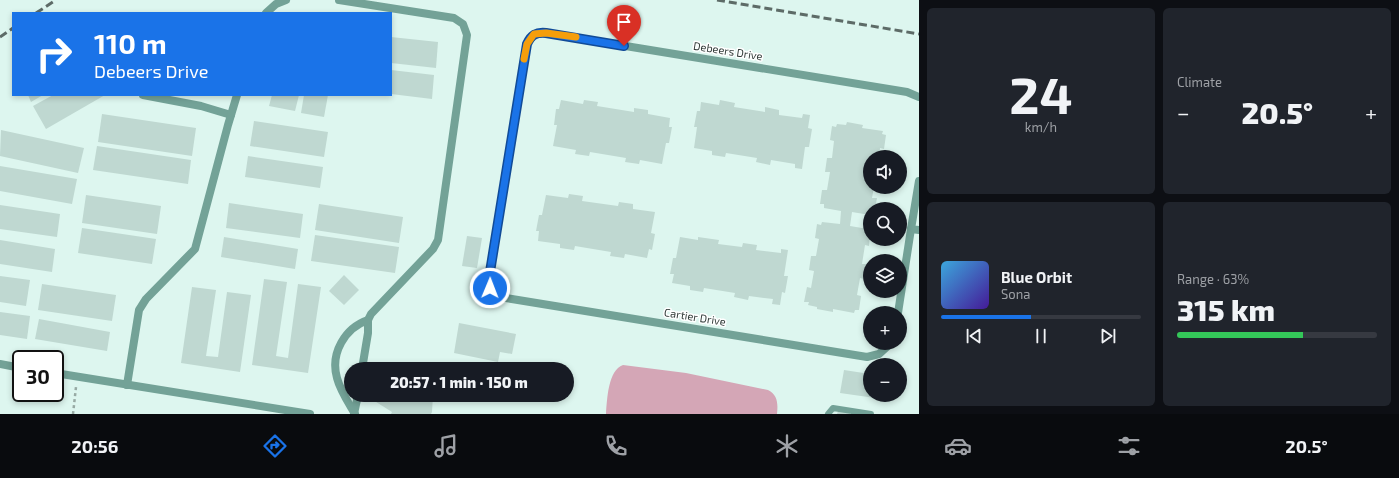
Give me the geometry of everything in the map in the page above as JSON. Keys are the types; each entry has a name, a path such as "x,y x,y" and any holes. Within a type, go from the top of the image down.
{"street":[{"path":"267,12 276,4 286,0"},
{"path":"339,0 454,18 463,24 466,35 438,240 433,249 378,305 368,320 347,332 340,346 335,369 338,382 354,414"},
{"name":"Debeers Drive","path":"492,291 489,278 527,44 534,34 546,33 907,92 919,97"},
{"path":"148,96 201,106 231,115"},
{"path":"127,385 139,310 146,299 195,249 237,96"},
{"path":"899,306 915,229 919,181"},
{"name":"Cartier Drive","path":"492,291 506,298 867,357 879,354 883,350"},
{"path":"363,362 368,333 368,320"},
{"path":"0,364 12,366"},
{"path":"64,375 310,414"},
{"path":"354,414 357,402"}],"lane":[{"path":"828,414 833,408 871,414"}],"path":[{"path":"73,414 77,377"}],"shaded area":[{"path":"623,365 686,373 768,390 776,397 777,414 606,414 611,379 618,368"}],"building":[{"path":"392,37 438,42 436,68 392,63"},
{"path":"392,70 434,75 432,99 392,94"},
{"path":"28,96 41,96 31,102"},
{"path":"51,96 103,96 46,129 33,106"},
{"path":"272,96 299,96 295,111 269,106"},
{"path":"304,96 328,96 324,117 301,113"},
{"path":"561,100 583,104 584,100 598,102 597,106 634,112 634,108 648,110 648,114 670,118 669,127 672,127 669,143 666,143 662,164 640,160 639,164 625,162 626,158 590,152 589,156 575,154 576,150 553,146 557,125 554,125 556,109 559,109"},
{"path":"720,100 735,103 734,107 765,112 765,107 779,110 779,115 802,118 803,114 810,115 808,128 812,129 809,147 805,147 802,169 795,168 795,164 771,160 770,165 756,162 757,158 726,153 725,157 712,155 712,151 694,148 697,127 694,127 697,111 700,111 701,102 719,105"},
{"path":"102,114 196,128 192,156 98,142"},
{"path":"254,121 328,132 324,157 250,146"},
{"path":"847,122 863,125 862,128 883,131 882,134 886,135 884,149 863,150 863,194 873,194 872,198 877,198 876,202 863,202 863,214 852,212 850,226 863,228 863,246 865,246 862,264 863,279 860,278 857,295 861,296 859,310 855,310 854,313 833,309 833,312 817,309 817,307 808,305 809,302 804,302 807,287 811,288 814,271 809,270 811,256 816,256 819,239 815,238 817,224 821,225 822,222 840,224 841,211 824,208 824,204 820,204 822,190 827,190 830,172 825,172 827,158 832,158 834,141 830,140 832,126 836,127 837,124 846,125"},
{"path":"1,130 84,148 78,173 0,156"},
{"path":"97,146 191,160 188,184 93,170"},
{"path":"248,156 323,167 320,188 245,177"},
{"path":"0,166 77,179 72,204 0,191"},
{"path":"569,194 583,196 582,201 618,206 619,202 633,204 633,209 655,212 651,233 655,234 652,250 649,249 647,258 625,254 624,258 610,256 611,252 575,246 574,250 560,248 560,244 538,241 539,231 536,231 539,215 542,215 546,195 568,198"},
{"path":"86,195 161,206 157,234 82,223"},
{"path":"229,203 303,214 300,238 226,228"},
{"path":"319,204 403,217 399,243 315,230"},
{"path":"0,205 60,214 57,237 0,229"},
{"path":"82,228 156,239 152,264 78,253"},
{"path":"315,235 399,247 395,273 311,261"},
{"path":"467,236 482,238 477,268 462,266"},
{"path":"224,237 298,249 295,269 221,257"},
{"path":"680,237 698,240 698,237 719,240 718,244 742,247 743,243 757,245 756,250 781,253 781,249 788,250 784,276 788,276 785,293 782,292 780,305 772,304 773,299 749,296 748,300 734,297 735,293 704,288 703,292 690,290 690,286 672,283 674,274 670,274 673,258 676,258"},
{"path":"0,240 55,249 52,272 0,264"},
{"path":"344,275 359,290 344,305 329,291"},
{"path":"0,276 30,280 26,306 0,302"},
{"path":"264,279 287,282 276,356 288,358 298,284 321,287 308,373 252,365"},
{"path":"42,284 116,295 112,321 38,310"},
{"path":"192,287 216,290 206,356 218,357 227,292 251,295 240,372 181,363"},
{"path":"0,312 30,316 27,339 0,335"},
{"path":"39,319 110,332 107,351 35,339"},
{"path":"459,323 516,334 512,354 500,352 498,362 454,353"},
{"path":"844,370 863,373 863,396 840,393"},
{"path":"376,402 433,402 431,414 391,414 392,412"},
{"path":"838,411 850,413 850,414 837,414"}],"railway":[{"path":"38,12 56,0"},
{"path":"717,0 919,34"},
{"path":"0,37 12,29"}],"slow traffic":[{"path":"524,59 527,44 529,39 534,34 540,32 576,37"}],"route":[{"path":"490,288 489,278 529,39 534,34 540,32 624,46"}]}
